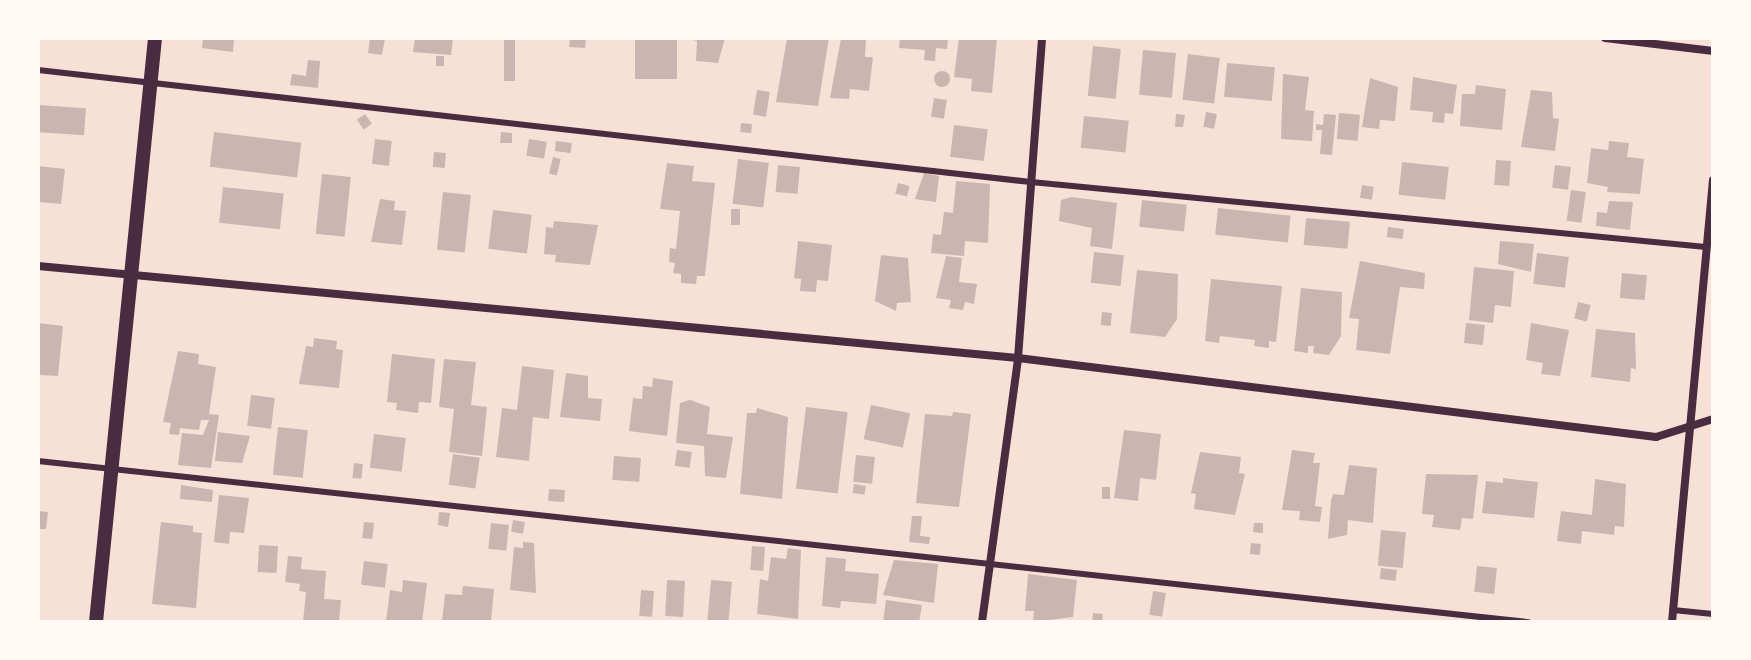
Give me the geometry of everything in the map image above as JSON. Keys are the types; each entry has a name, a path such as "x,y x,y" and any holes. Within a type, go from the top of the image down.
{"street":[{"path":"96,622 155,38"},
{"path":"982,622 1018,358 1042,38"},
{"path":"1605,38 1713,51"},
{"path":"1672,622 1713,180"},
{"path":"38,266 1018,358 1656,437 1713,419"}],"lane":[{"path":"38,70 1031,182 1706,247"},
{"path":"38,461 1528,622"},
{"path":"1673,610 1713,614"}],"building":[{"path":"203,38 234,38 233,52 202,48"},
{"path":"370,38 385,38 382,55 368,53"},
{"path":"415,38 453,38 451,55 413,52"},
{"path":"504,38 515,38 515,81 504,81"},
{"path":"570,38 586,38 585,48 569,47"},
{"path":"635,38 677,38 677,79 635,79"},
{"path":"686,38 725,38 718,63 696,61 697,41"},
{"path":"787,38 829,38 818,106 776,102"},
{"path":"841,38 866,39 865,57 873,57 869,91 850,89 849,99 830,98"},
{"path":"900,38 948,38 947,49 936,48 935,61 924,60 925,50 899,48"},
{"path":"959,38 997,38 992,93 971,91 972,79 954,77"},
{"path":"1093,46 1121,49 1116,99 1088,96"},
{"path":"1143,50 1176,53 1172,98 1139,95"},
{"path":"1188,54 1220,58 1214,104 1182,100"},
{"path":"436,56 444,56 444,66 436,66"},
{"path":"308,60 320,61 318,88 290,85 292,74 306,76"},
{"path":"1227,63 1275,67 1272,101 1224,97"},
{"path":"942,71 948,73 948,85 942,87 936,85 934,79 936,73"},
{"path":"1283,74 1309,77 1305,110 1314,111 1312,141 1281,139"},
{"path":"1413,77 1457,85 1453,114 1445,113 1444,123 1432,122 1433,112 1410,110"},
{"path":"1370,78 1398,87 1395,121 1380,120 1379,129 1362,127"},
{"path":"1476,85 1506,89 1502,130 1460,126 1462,94 1475,94"},
{"path":"757,90 770,92 766,117 753,115"},
{"path":"1531,90 1552,92 1553,118 1559,119 1555,151 1521,147"},
{"path":"934,98 947,100 944,119 931,117"},
{"path":"38,105 86,108 84,135 38,132"},
{"path":"1206,112 1217,114 1214,129 1203,127"},
{"path":"1339,113 1360,115 1358,141 1337,139"},
{"path":"365,114 372,124 364,130 357,120"},
{"path":"1176,114 1185,115 1183,127 1175,127"},
{"path":"1324,114 1336,115 1332,155 1320,154 1322,130 1316,130 1316,124 1323,125"},
{"path":"1084,116 1129,121 1125,153 1081,148"},
{"path":"741,123 752,124 751,133 740,132"},
{"path":"954,125 988,129 984,161 950,157"},
{"path":"214,132 301,143 297,177 210,167"},
{"path":"501,132 512,133 512,143 500,143"},
{"path":"375,139 392,141 389,166 372,164"},
{"path":"529,139 547,142 544,159 526,156"},
{"path":"556,141 572,143 571,153 555,151"},
{"path":"1609,141 1629,143 1627,157 1644,159 1640,194 1607,192 1608,187 1587,183 1591,148 1608,150"},
{"path":"434,152 446,153 445,168 433,167"},
{"path":"553,157 561,159 557,175 549,173"},
{"path":"738,159 769,163 763,207 733,204"},
{"path":"1496,160 1511,161 1509,186 1494,185"},
{"path":"1402,162 1449,167 1445,200 1399,195"},
{"path":"667,163 694,166 692,181 715,183 705,276 697,276 696,284 681,283 681,274 673,273 675,263 669,262 670,248 676,249 680,211 660,209"},
{"path":"778,165 800,167 798,194 776,192"},
{"path":"1555,165 1571,167 1568,190 1552,188"},
{"path":"38,166 65,169 61,204 38,202"},
{"path":"924,173 939,176 936,202 915,199"},
{"path":"322,174 351,177 345,237 316,234"},
{"path":"956,181 990,184 988,243 965,241 964,256 931,253 933,234 941,235 944,212 953,213"},
{"path":"898,183 910,186 907,197 895,194"},
{"path":"1362,185 1374,187 1372,200 1360,198"},
{"path":"223,187 284,193 280,229 219,223"},
{"path":"1571,190 1586,192 1582,223 1567,221"},
{"path":"443,192 471,195 465,253 437,250"},
{"path":"1072,197 1117,203 1112,249 1090,246 1092,228 1059,221 1061,200"},
{"path":"380,199 395,201 394,210 406,211 402,245 371,242"},
{"path":"1142,200 1187,205 1184,232 1139,227"},
{"path":"1609,201 1633,202 1630,230 1596,226 1597,212 1607,213"},
{"path":"1218,208 1291,216 1288,242 1215,235"},
{"path":"731,209 740,209 740,225 731,225"},
{"path":"493,210 532,215 527,253 488,249"},
{"path":"1306,218 1350,222 1347,249 1304,245"},
{"path":"554,221 598,225 590,265 555,262 556,255 544,254 546,227 553,228"},
{"path":"1388,227 1404,229 1403,239 1387,237"},
{"path":"798,241 832,245 828,281 817,280 816,292 800,291 801,279 794,278"},
{"path":"1500,241 1534,244 1531,272 1498,264"},
{"path":"1094,252 1124,255 1121,286 1091,283"},
{"path":"1537,253 1569,257 1565,288 1533,284"},
{"path":"881,255 908,258 911,302 897,303 896,311 875,301"},
{"path":"946,256 962,258 959,282 977,284 974,304 965,302 963,310 949,308 951,300 936,298"},
{"path":"1360,261 1425,273 1424,289 1400,287 1390,354 1356,350 1359,319 1349,318"},
{"path":"1474,267 1514,271 1511,307 1495,305 1493,323 1469,320"},
{"path":"1137,270 1178,274 1177,319 1165,337 1130,333"},
{"path":"1622,273 1647,275 1645,300 1620,298"},
{"path":"1211,279 1282,286 1276,342 1269,341 1269,348 1254,346 1255,340 1220,336 1219,343 1205,341"},
{"path":"1301,288 1342,292 1341,336 1329,355 1313,353 1314,346 1308,346 1308,353 1294,351"},
{"path":"1578,302 1591,305 1587,321 1574,319"},
{"path":"1102,312 1112,313 1111,326 1101,325"},
{"path":"38,323 63,326 58,376 40,375"},
{"path":"1466,323 1485,325 1483,345 1464,343"},
{"path":"1531,323 1569,330 1560,376 1541,374 1543,363 1526,360"},
{"path":"1596,329 1635,333 1636,369 1631,368 1630,382 1591,377"},
{"path":"314,338 337,341 336,349 343,350 339,388 299,384 306,346 313,347"},
{"path":"178,351 199,354 198,364 216,367 209,414 219,415 211,468 178,465 182,433 203,435 209,420 201,420 199,430 180,428 179,435 169,434 171,423 163,422"},
{"path":"392,354 435,359 431,403 419,402 418,413 396,410 397,403 387,402"},
{"path":"444,359 476,362 471,405 487,407 482,456 449,452 454,409 439,407"},
{"path":"522,366 554,370 549,419 533,417 529,461 496,457 502,408 517,410"},
{"path":"566,373 588,376 588,398 602,399 600,421 560,417"},
{"path":"653,378 673,381 667,436 629,431 633,398 642,399 643,386 652,387"},
{"path":"251,395 275,398 271,429 247,426"},
{"path":"690,400 710,407 707,434 733,437 726,478 705,476 704,446 676,443 680,403"},
{"path":"871,405 910,413 903,448 864,439"},
{"path":"806,407 848,412 838,494 796,488"},
{"path":"757,408 788,417 782,499 740,494 747,413 756,413"},
{"path":"953,412 971,414 959,507 916,503 925,414 952,416"},
{"path":"278,427 308,430 303,478 273,475"},
{"path":"1124,430 1161,434 1156,480 1140,478 1138,501 1114,498"},
{"path":"218,432 250,436 242,463 215,461"},
{"path":"374,434 406,438 402,472 370,468"},
{"path":"677,450 692,452 690,468 675,466"},
{"path":"1292,450 1315,453 1313,463 1320,463 1315,506 1322,507 1320,522 1299,520 1300,511 1282,510"},
{"path":"1200,452 1241,457 1239,473 1245,474 1235,515 1194,509 1196,494 1191,493"},
{"path":"453,454 480,458 475,488 449,485"},
{"path":"856,455 875,457 872,484 853,482"},
{"path":"614,456 641,458 639,482 612,480"},
{"path":"354,463 363,464 361,479 352,478"},
{"path":"1349,465 1377,468 1373,523 1348,520 1347,535 1328,539 1331,500 1333,494 1344,495"},
{"path":"1426,474 1478,475 1473,519 1462,518 1460,530 1432,527 1434,515 1422,514"},
{"path":"1503,478 1538,482 1534,518 1482,513 1486,481 1503,483"},
{"path":"1595,479 1626,484 1624,527 1615,526 1614,535 1582,531 1581,544 1557,541 1561,511 1592,515"},
{"path":"854,484 866,486 864,495 853,493"},
{"path":"181,485 213,490 212,502 180,499"},
{"path":"1102,487 1110,487 1110,499 1102,499"},
{"path":"549,489 565,490 564,502 548,501"},
{"path":"219,495 249,498 244,533 230,532 229,544 214,542"},
{"path":"38,511 48,512 46,529 38,529"},
{"path":"439,512 450,513 448,527 438,525"},
{"path":"912,516 922,516 920,536 930,537 929,544 909,542"},
{"path":"513,520 525,522 523,534 511,532"},
{"path":"161,522 193,526 193,532 202,533 196,608 152,604"},
{"path":"364,522 374,523 372,539 362,538"},
{"path":"491,523 509,525 506,551 488,549"},
{"path":"1254,523 1263,523 1263,533 1253,532"},
{"path":"1381,530 1406,532 1403,568 1378,566"},
{"path":"523,542 534,543 536,593 510,590 514,547 523,548"},
{"path":"1251,543 1261,544 1260,555 1250,554"},
{"path":"259,545 278,546 277,573 258,572"},
{"path":"752,546 765,547 763,571 750,570"},
{"path":"788,548 801,550 798,619 757,614 760,579 768,581 771,557 786,559"},
{"path":"288,556 302,557 301,569 326,571 324,599 341,600 339,622 303,622 306,592 299,591 300,584 285,582"},
{"path":"826,557 846,559 845,571 879,574 876,604 841,601 840,608 822,606"},
{"path":"894,560 938,564 934,603 883,595"},
{"path":"364,561 388,564 385,588 361,585"},
{"path":"1477,566 1497,568 1494,594 1474,592"},
{"path":"1381,568 1397,570 1396,581 1380,579"},
{"path":"1028,574 1077,580 1073,617 1033,622 1034,611 1025,611"},
{"path":"403,580 427,583 422,622 386,622 390,590 402,592"},
{"path":"667,580 685,581 683,617 665,616"},
{"path":"711,580 732,582 728,622 707,622"},
{"path":"463,586 494,589 491,622 442,622 445,594 462,595"},
{"path":"641,590 654,591 652,617 639,616"},
{"path":"1153,591 1166,593 1162,617 1149,615"},
{"path":"886,600 922,605 919,622 883,622"},
{"path":"1093,613 1103,614 1102,622 1092,622"}]}
